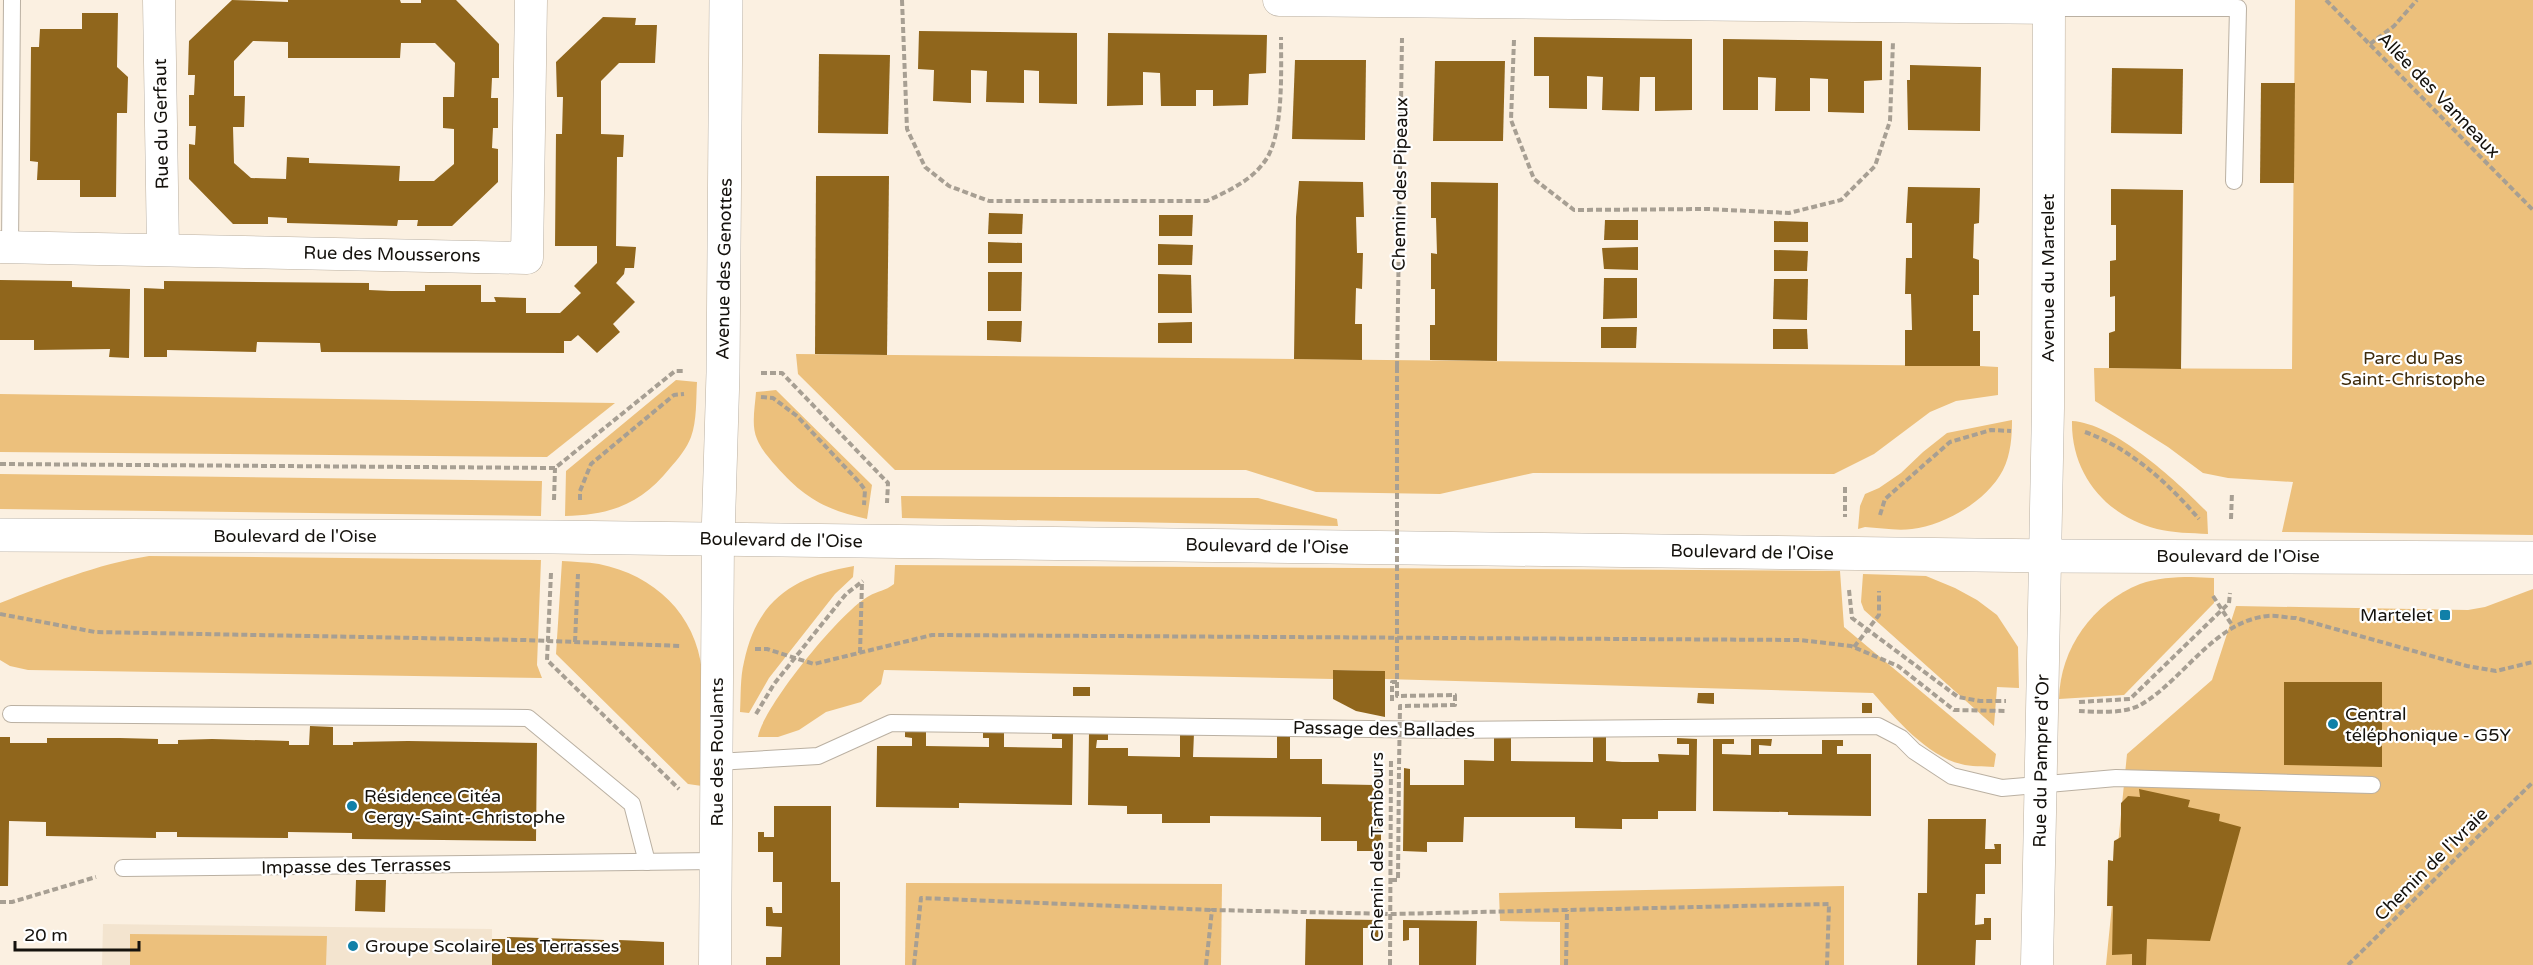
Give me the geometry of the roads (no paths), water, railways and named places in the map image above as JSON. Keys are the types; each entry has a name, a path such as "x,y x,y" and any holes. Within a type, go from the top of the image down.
{"main road":[{"name":"Avenue des Genottes","path":"718,539 723,373 726,0"},
{"name":"Boulevard de l'Oise","path":"0,535 553,537 2046,556 2533,558"}],"street":[{"name":"Rue du Gerfaut","path":"159,0 163,249"},
{"name":"Rue des Mousserons","path":"5,247 527,258 531,0"},
{"path":"1281,0 1894,6 2049,4"},
{"name":"Avenue du Martelet","path":"2046,556 2049,4"},
{"name":"Rue des Roulants","path":"715,965 716,861 730,761 718,647 718,539"},
{"name":"Rue du Pampre d'Or","path":"2037,965 2046,556"}],"lane":[{"path":"5,247 12,0"},
{"path":"2049,4 2238,8 2234,181"},
{"path":"11,714 528,718 632,804 647,862"},
{"name":"Passage des Ballades","path":"730,761 818,756 891,723 1390,729 1878,726 1901,738 1914,751 1952,776 2002,788 2116,778 2372,785"},
{"name":"Impasse des Terrasses","path":"123,868 716,861"}],"place":[{"name":"Martelet","path":"2445,615"},
{"name":"Central téléphonique - G5Y","path":"2333,724"},
{"name":"Résidence Citéa Cergy-Saint-Christophe","path":"352,806"},
{"name":"Groupe Scolaire Les Terrasses","path":"353,946"}],"park label":[{"name":"Parc du Pas Saint-Christophe","path":"2413,368"}]}
